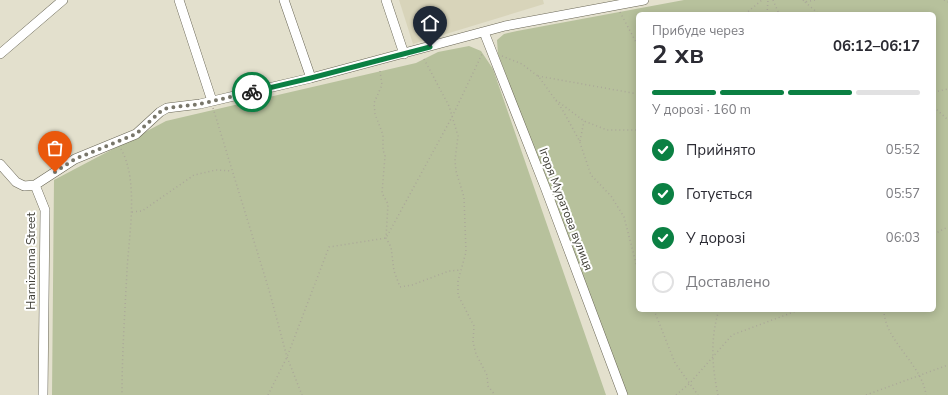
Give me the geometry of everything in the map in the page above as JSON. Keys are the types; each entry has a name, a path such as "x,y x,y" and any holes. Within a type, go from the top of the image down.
{"street":[{"path":"0,54 63,0"},
{"path":"179,0 212,101"},
{"path":"284,0 311,78"},
{"path":"386,0 404,54"},
{"path":"0,164 16,182 24,186 34,185 75,159 136,134 160,112 167,108 212,101 311,78 505,26 616,3 644,0"},
{"name":"Ігоря Муратова вулиця","path":"484,32 545,187 623,395"},
{"name":"Harnizonna Street","path":"34,185 45,210 43,395"}],"path":[{"path":"747,12 762,0"},
{"path":"767,12 768,0"},
{"path":"773,0 778,12"},
{"path":"803,0 817,12"},
{"path":"806,2 815,0"},
{"path":"944,0 948,2"},
{"path":"616,3 636,42"},
{"path":"386,238 489,46 522,64 537,76 562,109 579,143 591,175 611,196 624,217 636,263"},
{"path":"424,59 446,100 458,136 455,160 456,171 464,197 466,252 458,281 458,295 474,326 473,342 476,354 487,375 488,386 495,395"},
{"path":"380,71 382,85 374,103 376,120 381,128 384,141 383,150 385,156 382,193 388,204 386,238 391,247 394,271 400,287 412,285 449,271 461,270"},
{"path":"537,76 636,94"},
{"path":"936,92 948,89"},
{"path":"554,98 584,121 607,130 636,131"},
{"path":"212,101 269,290 287,357 302,395"},
{"path":"936,109 948,120"},
{"path":"579,143 584,121"},
{"path":"117,142 122,151 128,172 132,212 122,363 122,395"},
{"path":"132,212 142,211 194,175 216,170 232,171"},
{"path":"936,233 948,227"},
{"path":"268,395 287,357 329,247 386,238"},
{"path":"655,312 675,363 698,395"},
{"path":"718,395 712,359 719,312"},
{"path":"676,395 690,383 732,335 794,312"},
{"path":"884,312 884,319 919,375 926,395"},
{"path":"866,395 948,365"}],"shaded area":[{"path":"399,0 543,0 544,4 413,44"}],"green space":[{"path":"684,0 948,0 948,395 626,395 498,54 497,40 504,34"},
{"path":"469,46 481,51 493,69 606,395 52,395 54,180 166,121 416,63 438,52"}],"way so far":[{"path":"55,172 75,159 136,134 149,121 167,108 200,104 252,92"}],"route":[{"path":"252,92 430,47"}]}
